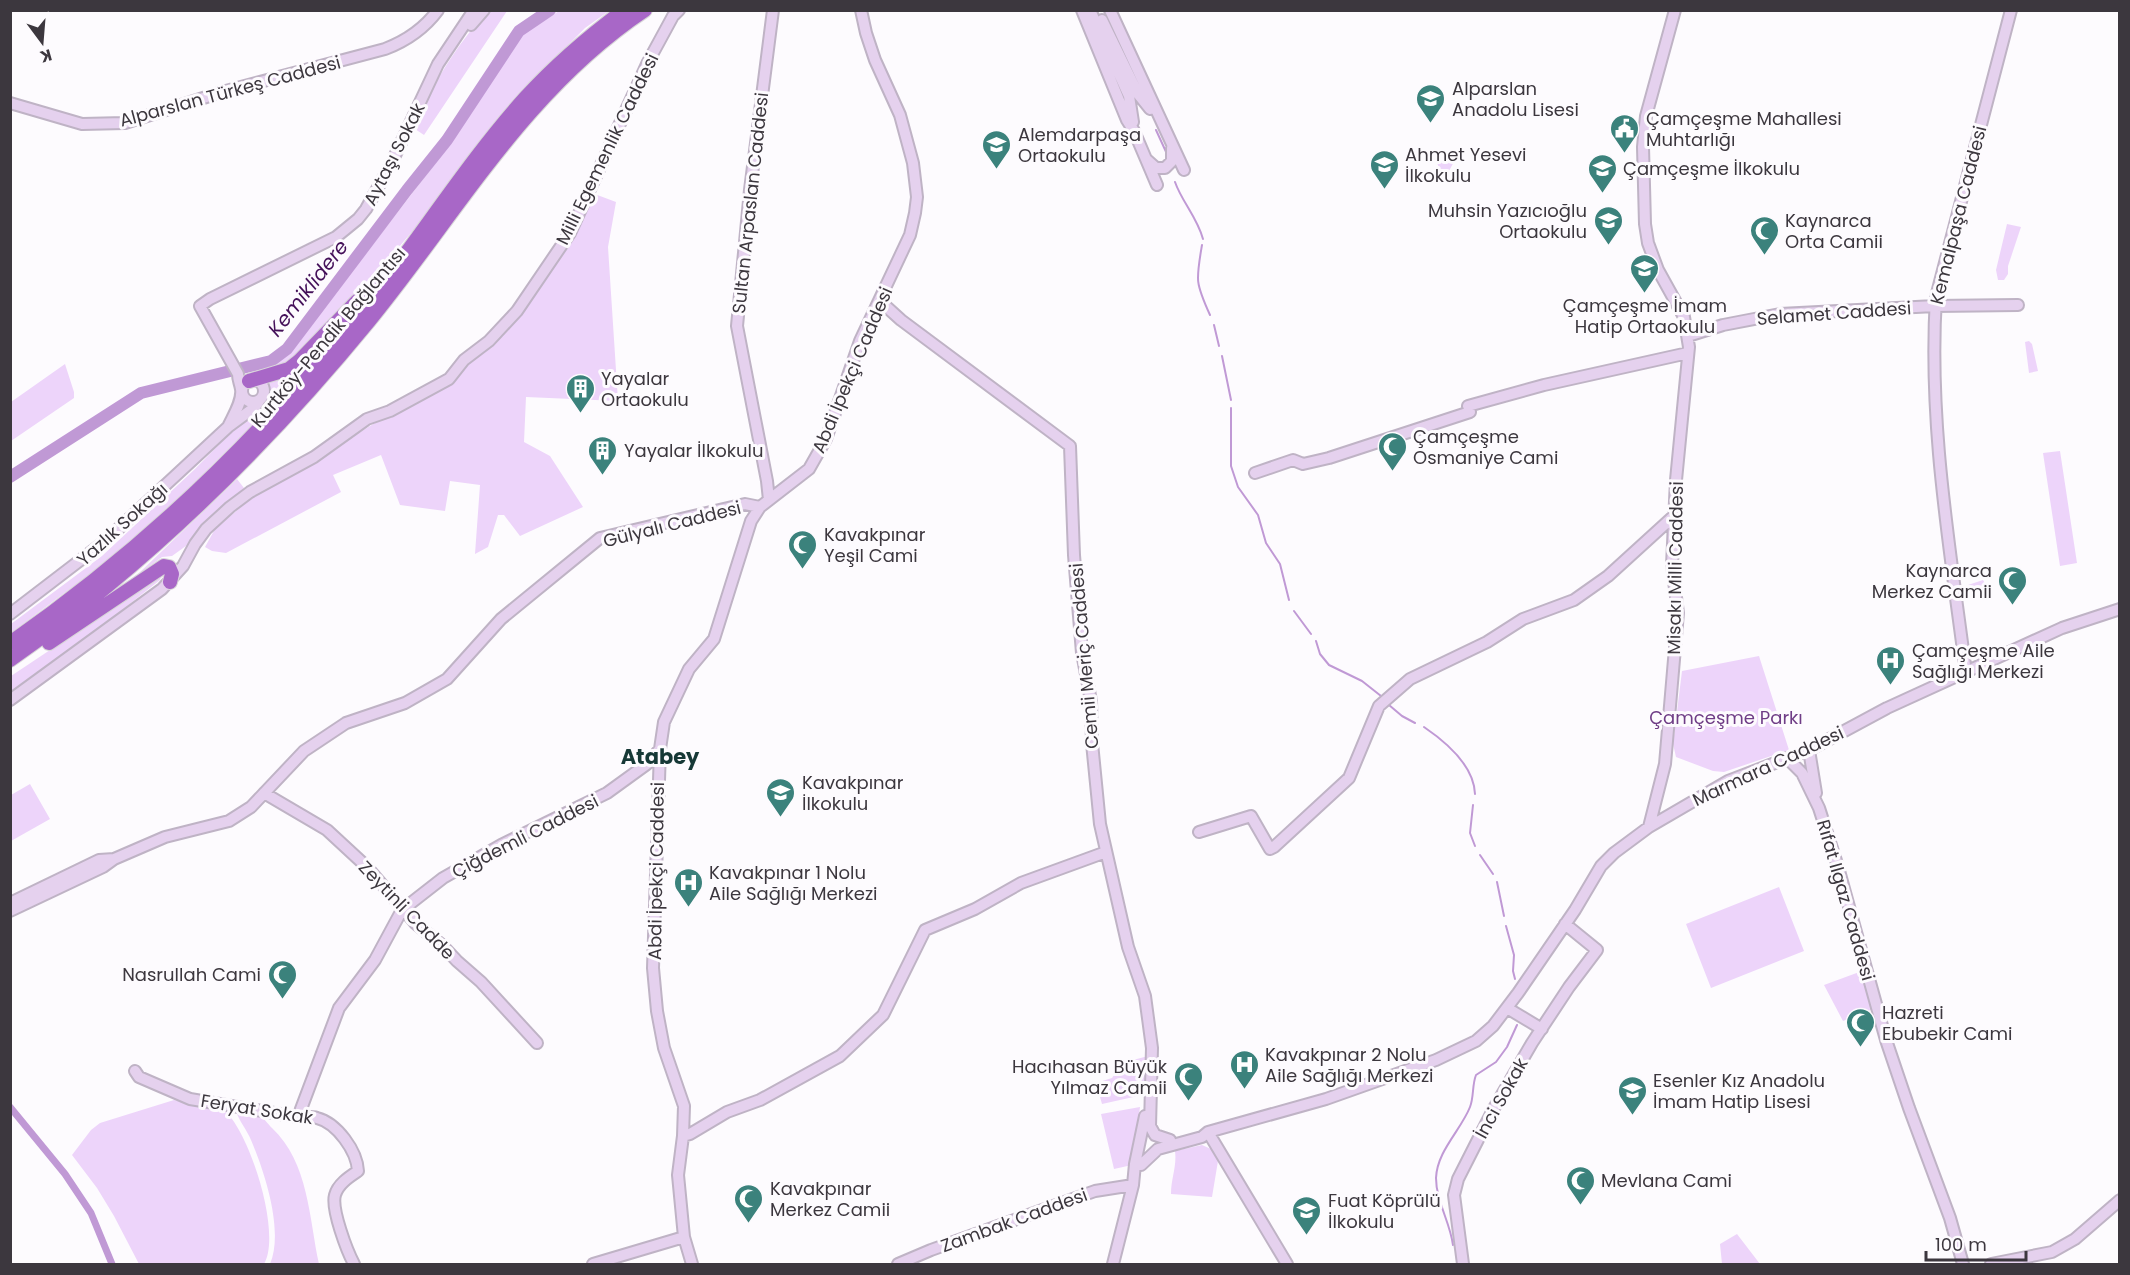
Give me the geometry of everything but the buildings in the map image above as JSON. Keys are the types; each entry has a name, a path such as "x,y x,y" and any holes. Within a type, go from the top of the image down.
{"highway":[{"path":"583,43 615,10"},
{"name":"Kurtköy-Pendik Bağlantısı","path":"10,643 134,548 226,462 315,366 402,258 494,135 533,90 583,43 624,10"},
{"name":"Kurtköy-Pendik Bağlantısı","path":"10,660 81,608 142,558 243,464 313,388 369,321 509,136 586,56 645,10"},
{"path":"243,382 289,369 370,286 402,258"},
{"path":"10,669 164,566 169,567 172,574 170,582"}],"street":[{"name":"Alparslan Türkeş Caddesi","path":"10,103 82,124 125,123 222,92 385,49 400,43 426,24 438,10"},
{"path":"426,24 444,10"},
{"path":"444,54 474,10"},
{"path":"444,54 484,10"},
{"name":"Milli Egemenlik Caddesi","path":"10,702 158,599 177,580 195,544 219,518 250,492 314,457 367,419 390,411 449,380 465,360 496,334 517,311 570,233 648,62 673,16 679,10"},
{"name":"Sultan Arpaslan Caddesi","path":"765,504 767,481 736,326 750,190 773,10"},
{"name":"Abdi İpekçi Caddesi","path":"692,1264 684,1237 678,1175 684,1106 664,1048 657,1011 653,968 660,749 664,722 689,669 714,639 751,521 765,504 810,470 826,439 860,341 910,235 917,196 913,163 900,115 875,60 862,22 861,10"},
{"path":"1082,10 1127,120 1157,185"},
{"path":"1090,10 1129,96 1134,131"},
{"path":"1098,10 1138,94 1160,121"},
{"path":"1110,10 1184,170"},
{"name":"Misakı Milli Caddesi","path":"1649,827 1665,764 1678,612 1672,565 1688,336 1680,307 1652,257 1646,234 1643,147 1646,116 1674,10"},
{"name":"Kemalpaşa Caddesi","path":"1966,673 1936,436 1933,342 1935,306 1969,163 2011,10"},
{"name":"Aytaşı Sokak","path":"243,382 200,306 336,237 358,219 391,164 444,54"},
{"path":"1146,160 1156,168 1165,168 1172,161 1172,146"},
{"name":"Cemii Meriç Caddesi","path":"880,301 901,320 1070,446 1074,558 1082,653 1091,700 1092,751 1100,824 1125,936 1145,996 1152,1048 1149,1099"},
{"name":"Selamet Caddesi","path":"1688,336 1723,325 1780,314 1935,306 2018,305"},
{"path":"1256,473 1293,460 1303,464 1329,458 1544,385 1688,353"},
{"path":"243,382 260,382 264,388 264,395 259,401 249,402 243,397 243,382"},
{"name":"Yazlık Sokağı","path":"228,427 239,403 243,382"},
{"name":"Yazlık Sokağı","path":"10,614 104,542 259,401"},
{"name":"Gülyalı Caddesi","path":"114,859 165,837 229,821 251,807 304,751 346,723 405,703 447,679 501,619 600,538 745,504 765,504"},
{"path":"1199,832 1251,816 1270,849 1274,847 1349,778 1379,706 1410,679 1487,642 1523,619 1574,600 1608,576 1675,515"},
{"name":"Milli Egemenlik Caddesi","path":"56,669 140,606 186,566"},
{"name":"Marmara Caddesi","path":"1649,827 1728,781 1809,750 1880,712 2062,628 2120,609"},
{"name":"Çiğdemli Caddesi","path":"298,1117 339,1008 375,960 402,910 443,878 501,845 607,793 647,764 660,749"},
{"name":"Rıfat Ilgaz Caddesi","path":"1809,750 1819,808"},
{"name":"Rıfat Ilgaz Caddesi","path":"1787,758 1802,773 1819,808 1838,867 1886,1040 1952,1224 1963,1264"},
{"name":"Zeytinli Cadde","path":"264,793 327,830 367,867 402,910 481,982 537,1043"},
{"path":"1149,1147 1201,1131 1208,1132 1326,1099 1436,1060 1481,1037 1507,1008 1565,924 1604,862 1649,827"},
{"path":"683,1136 727,1112 760,1100 840,1056 883,1015 925,930 975,909 1022,883 1106,852"},
{"path":"10,903 99,860 114,859"},
{"path":"10,911 103,867 114,859"},
{"name":"İnci Sokak","path":"1463,1264 1454,1195 1456,1185 1493,1110 1569,987 1597,950 1565,924"},
{"path":"1507,1008 1542,1029"},
{"name":"Feryat Sokak","path":"135,1071 139,1077 190,1099 298,1117 315,1117 326,1121 334,1128 351,1149 358,1171 339,1188 334,1202 346,1250 354,1264"},
{"path":"1149,1099 1150,1126 1153,1133 1170,1140"},
{"path":"1113,1264 1139,1161 1149,1099"},
{"path":"1139,1161 1149,1147 1150,1115"},
{"path":"1143,1127 1142,1137 1149,1147"},
{"path":"1149,1147 1202,1137 1208,1132"},
{"path":"1208,1132 1287,1264"},
{"name":"Zambak Caddesi","path":"898,1264 1095,1191 1133,1185"},
{"path":"1991,1264 2052,1252 2075,1239 2120,1200"},
{"path":"593,1264 684,1237"}],"green space":[{"path":"488,11 507,11 424,135 412,127 455,52"},
{"path":"559,11 609,11 585,28 511,103 423,219 305,349 287,362 264,371 246,372 274,365 289,353 444,152 521,35"},
{"path":"1461,149 1444,180 1433,153"},
{"path":"592,193 616,202 608,247 618,401 526,397 524,442 550,456 583,507 520,536 504,515 498,515 488,547 475,554 480,485 450,481 445,511 400,505 381,455 333,475 341,492 226,553 212,551 205,547 215,529 248,501 383,418 468,362 516,318"},
{"path":"2007,224 2021,227 2008,266 2008,274 2004,280 1998,280 1996,270"},
{"path":"341,327 268,410 180,497 94,573 11,633 11,624 102,556 195,469 241,422 263,405 270,393 266,382"},
{"path":"2029,341 2032,344 2038,371 2029,373 2025,342"},
{"path":"65,364 74,398 11,441 11,402"},
{"path":"2060,451 2077,563 2060,566 2043,453"},
{"path":"237,479 244,488 212,518 197,538 172,556 162,557 136,576"},
{"path":"161,576 160,580 11,698 11,676"},
{"path":"1983,580 1989,590 1979,600 1965,586"},
{"name":"Çamçeşme Parkı","path":"1759,656 1789,750 1724,772 1713,771 1676,757 1673,744 1682,671"},
{"path":"30,784 50,819 11,841 11,795"},
{"path":"1779,887 1804,951 1711,988 1686,924"},
{"path":"1862,971 1873,1009 1843,1021 1824,985"},
{"path":"1148,1056 1147,1078 1142,1092 1138,1096 1102,1104 1096,1083 1112,1078 1122,1063"},
{"path":"174,1100 224,1110 244,1139 253,1160 266,1208 269,1250 264,1264 139,1264 97,1188 72,1155 91,1130 100,1123"},
{"path":"1140,1107 1132,1165 1114,1169 1101,1114"},
{"path":"236,1111 261,1116 284,1142 294,1158 306,1192 319,1264 270,1264 275,1235 271,1202 256,1153"},
{"path":"1202,1145 1211,1149 1218,1161 1212,1197 1171,1194 1175,1151"},
{"path":"1737,1234 1760,1264 1722,1264 1720,1244"}],"waterway":[{"name":"Kemiklidere","path":"10,477 141,393 271,361 287,349 447,140 519,31 550,10"},
{"path":"1156,130 1167,154"},
{"path":"1175,182 1203,239"},
{"path":"1202,245 1198,281 1210,315"},
{"path":"1214,325 1219,346"},
{"path":"1222,356 1231,400"},
{"path":"1231,408 1231,466 1238,487 1258,515 1266,543 1280,564 1289,600"},
{"path":"1294,611 1311,634"},
{"path":"1316,641 1320,654 1329,665 1362,681 1381,696"},
{"path":"1389,705 1415,723"},
{"path":"1424,727 1450,747 1464,764 1470,774 1475,794"},
{"path":"1473,805 1470,833 1475,846"},
{"path":"1480,855 1493,874"},
{"path":"1497,882 1504,916"},
{"path":"1506,926 1514,955 1515,979"},
{"path":"1453,1245 1438,1195 1437,1168 1470,1107 1476,1075 1496,1062 1507,1047 1517,1025"},
{"path":"10,1107 65,1174 91,1213 112,1264"}],"place":[{"name":"Alparslan Anadolu Lisesi","path":"1431,124"},
{"name":"Çamçeşme Mahallesi Muhtarlığı","path":"1625,154"},
{"name":"Alemdarpaşa Ortaokulu","path":"997,170"},
{"name":"Ahmet Yesevi İlkokulu","path":"1384,190"},
{"name":"Çamçeşme İlkokulu","path":"1602,194"},
{"name":"Muhsin Yazıcıoğlu Ortaokulu","path":"1608,246"},
{"name":"Kaynarca Orta Camii","path":"1764,256"},
{"name":"Çamçeşme İmam Hatip Ortaokulu","path":"1645,294"},
{"name":"Yayalar Ortaokulu","path":"580,414"},
{"name":"Çamçeşme Osmaniye Cami","path":"1392,472"},
{"name":"Yayalar İlkokulu","path":"603,476"},
{"name":"Kavakpınar Yeşil Cami","path":"803,570"},
{"name":"Kaynarca Merkez Camii","path":"2013,606"},
{"name":"Çamçeşme Aile Sağlığı Merkezi","path":"1891,686"},
{"name":"Kavakpınar İlkokulu","path":"781,818"},
{"name":"Kavakpınar 1 Nolu Aile Sağlığı Merkezi","path":"688,908"},
{"name":"Nasrullah Cami","path":"282,1000"},
{"name":"Hazreti Ebubekir Cami","path":"1861,1048"},
{"name":"Kavakpınar 2 Nolu Aile Sağlığı Merkezi","path":"1244,1090"},
{"name":"Hacıhasan Büyük Yılmaz Camii","path":"1188,1102"},
{"name":"Esenler Kız Anadolu İmam Hatip Lisesi","path":"1632,1116"},
{"name":"Mevlana Cami","path":"1580,1206"},
{"name":"Kavakpınar Merkez Camii","path":"749,1224"},
{"name":"Fuat Köprülü İlkokulu","path":"1307,1236"}],"district":[{"name":"Atabey","path":"660,756"}]}
